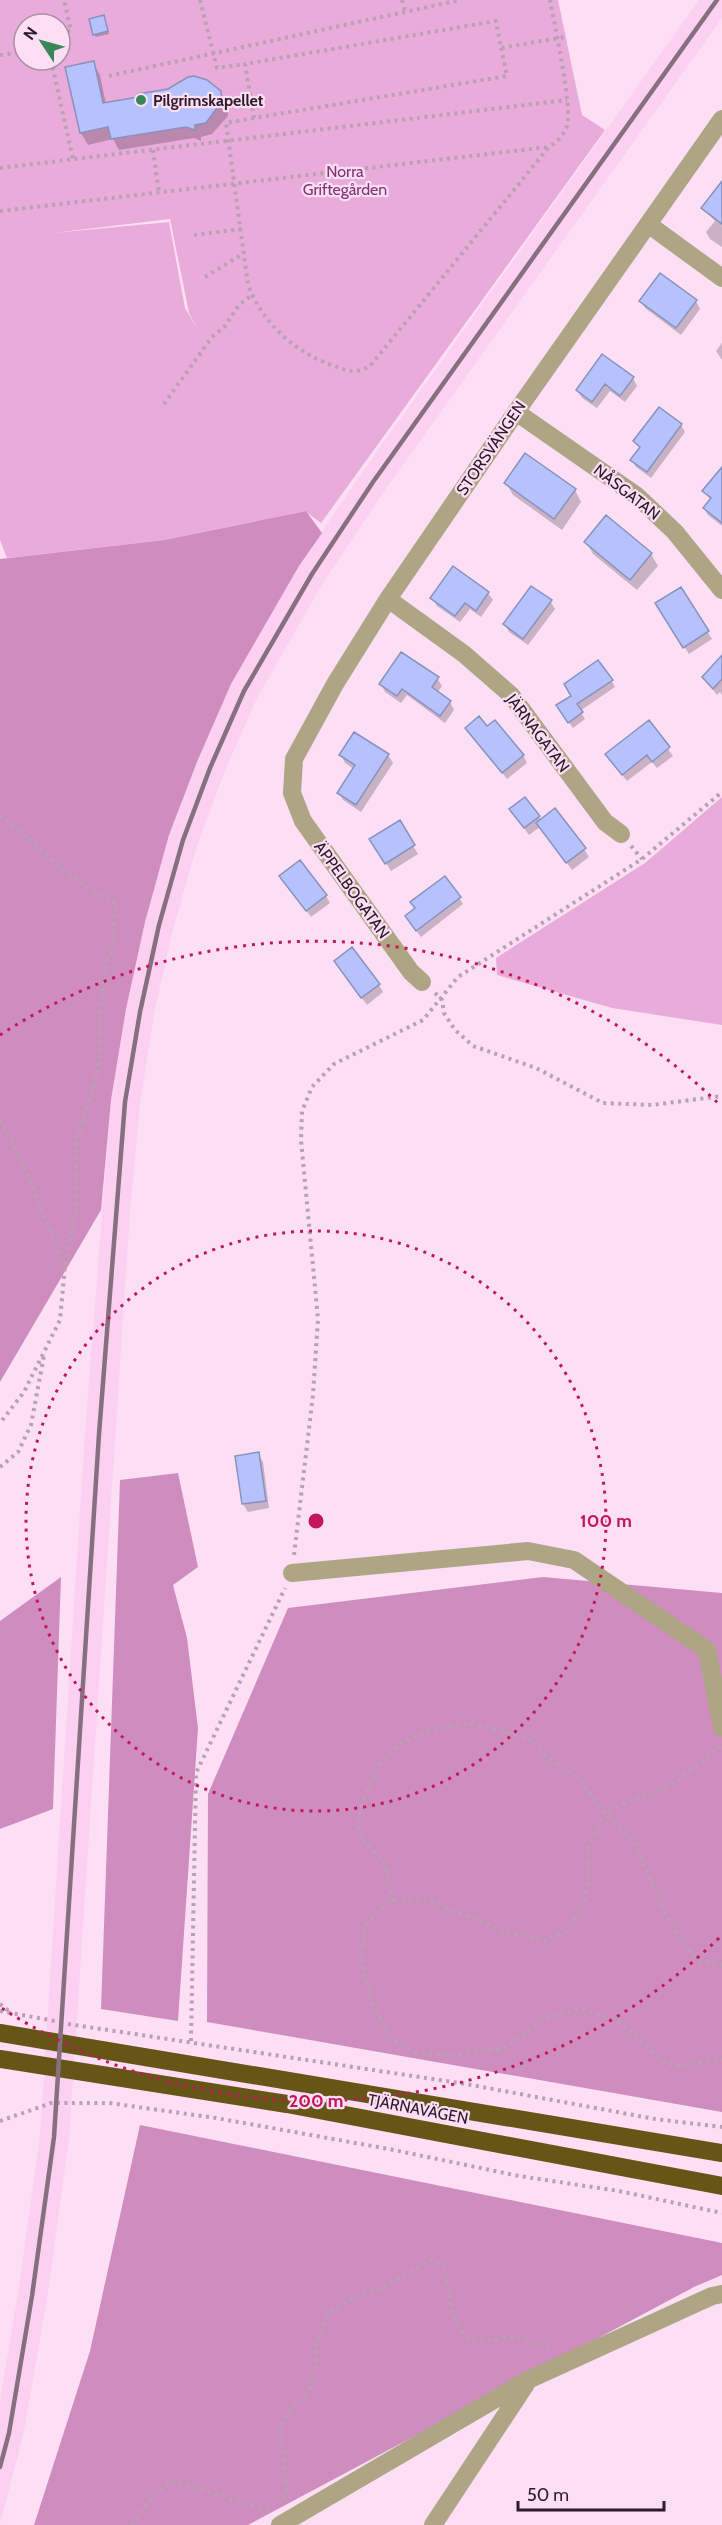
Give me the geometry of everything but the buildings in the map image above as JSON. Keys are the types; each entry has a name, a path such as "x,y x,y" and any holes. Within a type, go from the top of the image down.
{"highway":[{"name":"TJÄRNAVÄGEN","path":"0,2033 722,2153"},
{"name":"TJÄRNAVÄGEN","path":"0,2059 287,2104 722,2186"}],"street":[{"name":"STORSVÄNGEN","path":"292,793 294,759 335,684 388,599 722,119"},
{"path":"648,224 722,278"},
{"name":"NÅSGATAN","path":"516,412 637,496 675,532 722,590"},
{"name":"JÄRNAGATAN","path":"388,599 464,654 511,695 605,822 621,834"},
{"name":"ÄPPELBOGATAN","path":"292,793 303,821 411,972 422,982"},
{"path":"292,1573 528,1551 574,1560 707,1650 722,1728"},
{"path":"280,2525 528,2380 722,2294"},
{"path":"433,2525 493,2437 528,2380"}],"path":[{"path":"200,0 217,68 496,21 507,76 226,123 248,285 252,296 268,320 288,342 316,360 352,372 362,371 370,366 549,147 558,142 567,125 567,100 550,0"},
{"path":"402,0 405,11"},
{"path":"109,76 460,0"},
{"path":"501,48 566,38"},
{"path":"245,64 254,118"},
{"path":"54,72 73,159"},
{"path":"0,168 567,100"},
{"path":"0,211 549,147"},
{"path":"153,150 159,193"},
{"path":"194,235 241,229"},
{"path":"205,277 244,253"},
{"path":"164,404 212,337 224,327 239,305 252,296"},
{"path":"191,2041 196,1773 292,1573 313,1395 318,1319 303,1172 302,1111 312,1087 334,1064 423,1020 458,977 642,859 722,792"},
{"path":"0,815 75,879 117,904 112,952 106,963 100,1016 100,1056 95,1082 76,1143 76,1209 64,1266 60,1320 24,1392 0,1423"},
{"path":"422,982 442,999 444,1013 455,1030 474,1046 536,1068 603,1103 652,1105 722,1096"},
{"path":"0,1120 23,1163 64,1266"},
{"path":"0,1467 18,1452 31,1425 45,1348"},
{"path":"393,1901 385,1864 362,1839 358,1826 363,1798 379,1765 402,1742 437,1728 470,1724 534,1740 547,1757 578,1777 603,1812 634,1842 665,1912 680,1939 698,1960 722,1965"},
{"path":"722,1746 676,1782 603,1812 588,1849 587,1888 583,1907 566,1931 546,1941 503,1931 431,1901 393,1901 375,1913 364,1930 361,1960 372,2002 390,2038 416,2053 454,2055 504,2048 547,2017 580,2009 618,2021 667,2064 681,2067 722,2059"},
{"path":"0,2004 11,2013"},
{"path":"0,2011 61,2023 466,2084 655,2119 722,2127"},
{"path":"0,2121 51,2103 109,2103 216,2118 378,2147 519,2176 619,2191 722,2214"},
{"path":"132,2525 153,2495 173,2481 260,2508 274,2509 287,2494 280,2427 288,2412 309,2392 317,2366 316,2346 328,2314 361,2293 379,2289 432,2260 442,2264 449,2280 448,2293 462,2330 472,2339 491,2341 514,2337 531,2340 556,2352 579,2356"}],"shaded area":[{"path":"699,0 722,0 722,18 385,490 324,581 257,698 224,773 197,845 173,929 154,1014 140,1104 130,1212 69,2139 47,2299 23,2436 0,2524 0,2400 18,2294 40,2136 85,1433 111,1100 126,1009 145,922 169,835 231,684 299,566 361,474"},
{"path":"306,511 322,533 299,566 231,684 197,762 169,835 145,922 126,1009 111,1100 101,1210 0,1382 0,559 164,540"},
{"path":"178,1473 198,1567 173,1585 187,1638 198,1728 178,2021 101,2009 120,1480"},
{"path":"61,1577 53,1809 0,1829 0,1621"},
{"path":"543,1577 722,1593 722,2112 207,2022 208,1794 288,1608"},
{"path":"140,2125 722,2243 722,2275 694,2287 248,2525 34,2525 90,2351"}],"green space":[{"name":"Norra Griftegården","path":"0,0 558,0 582,115 605,130 321,523 305,511 164,540 7,558 0,540","holes":["170,219 189,313 198,330 185,308 169,222 53,233"]},
{"path":"722,797 722,1025 612,1008 497,975 496,958 645,863"}],"railway":[{"path":"0,2467 9,2433 32,2296 54,2137 99,1434 125,1102 140,1012 159,925 183,840 210,768 244,691 312,574 373,482 717,0"}],"place":[{"name":"Pilgrimskapellet","path":"141,100"}]}
